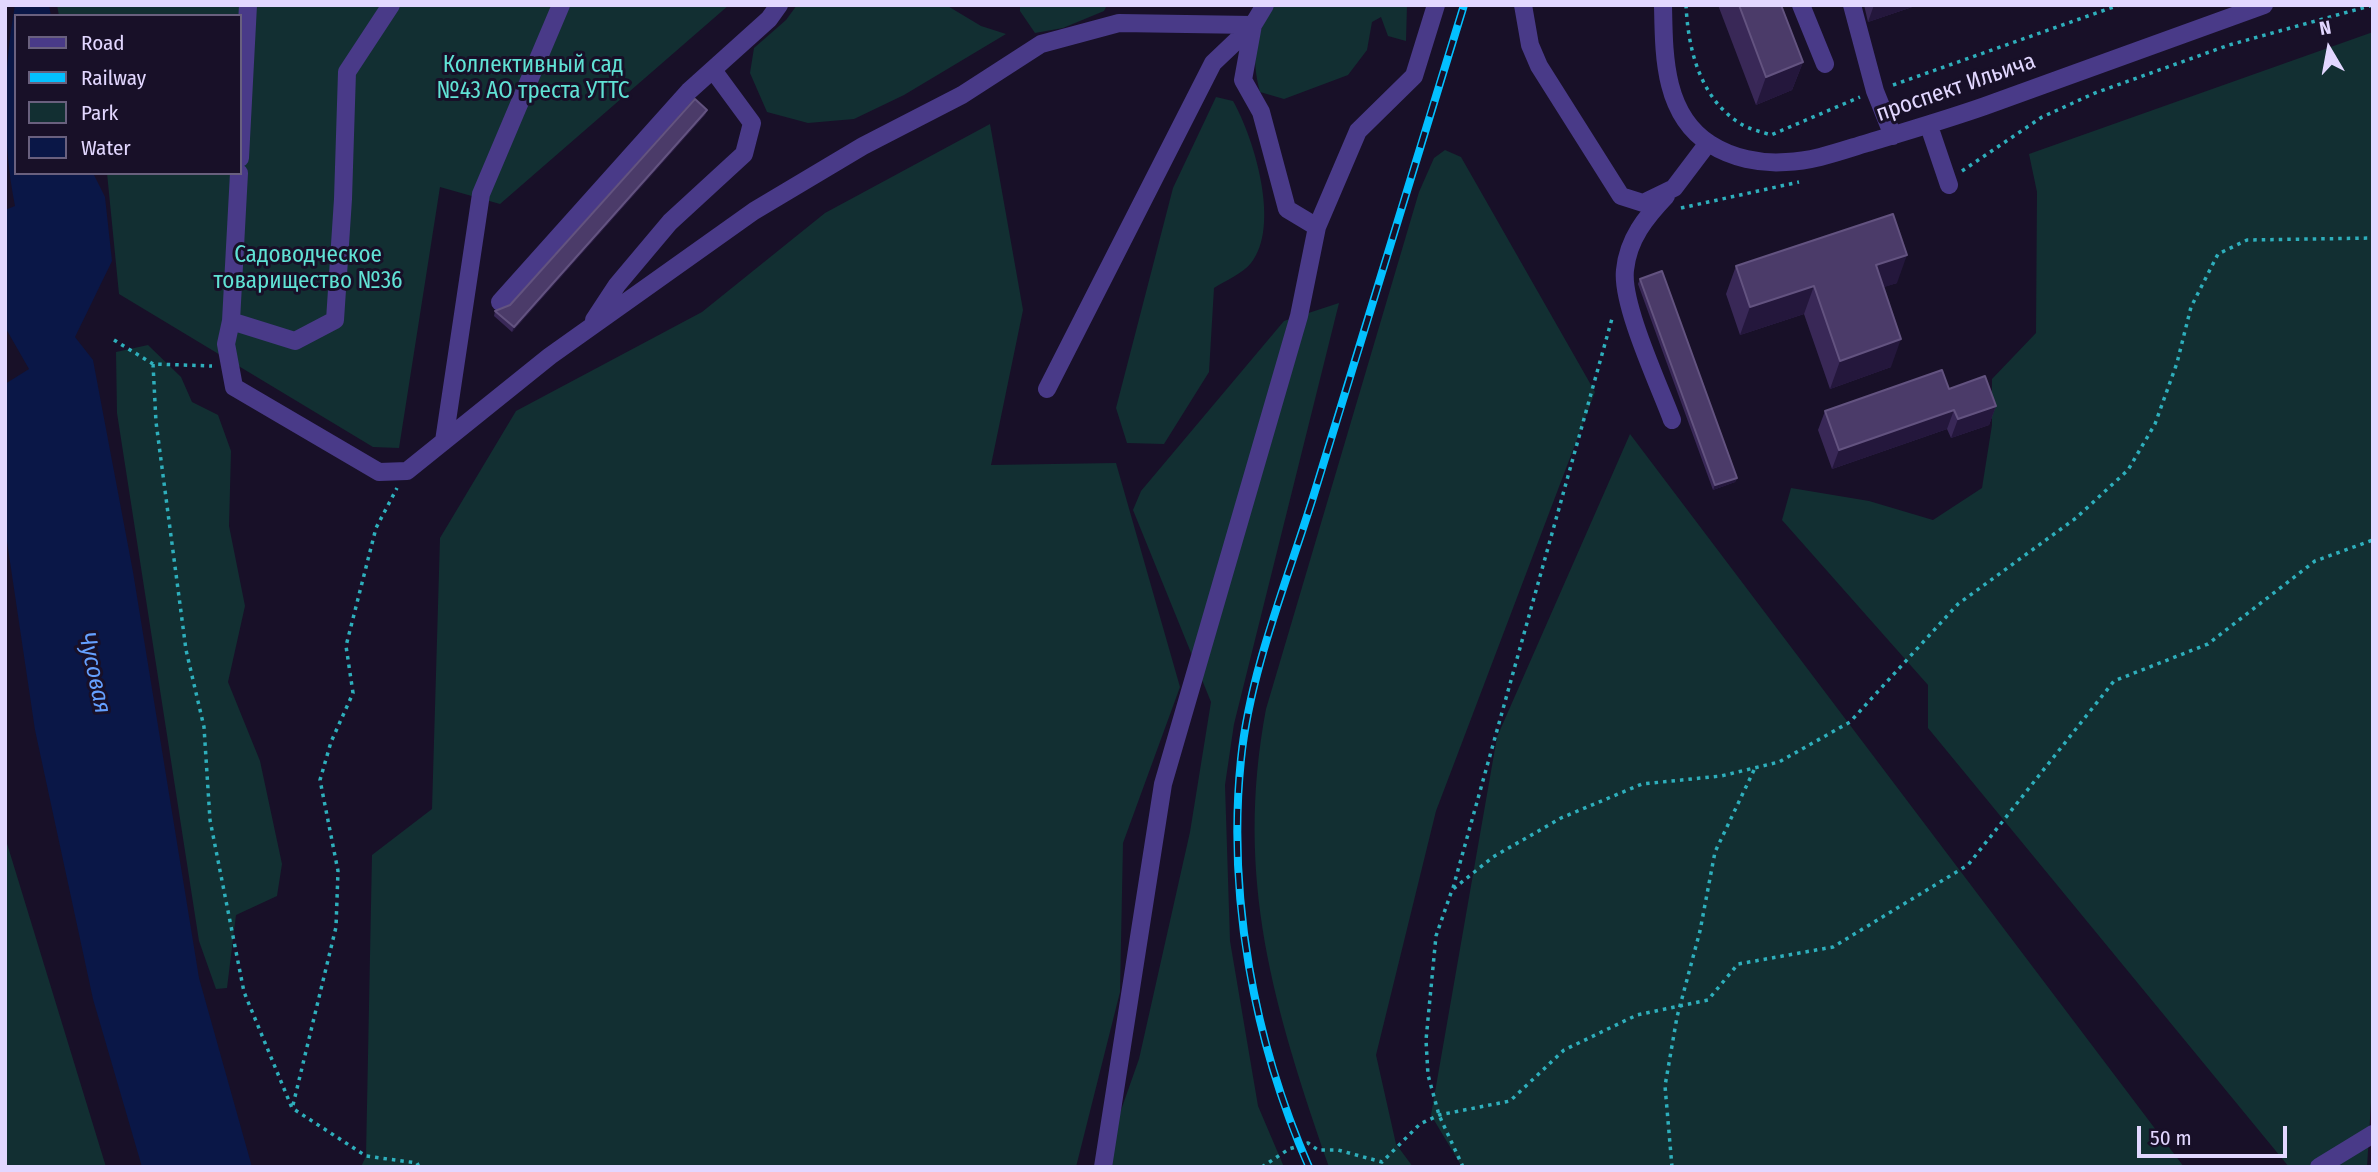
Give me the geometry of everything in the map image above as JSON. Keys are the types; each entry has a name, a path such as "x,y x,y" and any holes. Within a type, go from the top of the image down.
{"street":[{"path":"242,120 248,5"},
{"path":"230,321 295,341 335,320 343,199 346,72 391,5"},
{"path":"444,441 481,194 561,5"},
{"path":"500,302 689,91 713,71 779,5"},
{"path":"1047,389 1213,63 1253,25 1265,5"},
{"path":"1102,1167 1163,784 1299,316 1317,227 1357,131 1414,76 1436,5"},
{"path":"1523,5 1530,45 1539,66 1621,196 1643,203 1674,188"},
{"name":"проспект Ильича","path":"1662,5 1667,78 1676,103 1691,127 1709,143 1746,159 1786,162 1814,159 1929,126 2264,5"},
{"path":"1801,5 1825,64"},
{"path":"1852,5 1875,91 1893,136"},
{"path":"239,175 230,321 226,344 234,387 379,472 407,471 586,330 754,211 863,146 962,95 1041,44 1119,23 1253,25"},
{"path":"1253,25 1243,80 1261,112 1287,209 1317,227"},
{"path":"586,330 617,285 670,222 744,154 752,123 713,71"},
{"path":"1929,126 1949,185"},
{"path":"1672,420 1632,310 1624,271 1633,235 1709,143"},
{"path":"2319,1167 2373,1134"}],"path":[{"path":"1686,5 1687,40 1700,75 1721,107 1742,125 1771,135 1875,91 2119,5"},
{"path":"1949,185 1968,165 2042,117 2095,93 2229,45 2373,5"},
{"path":"1673,214 1683,207 1802,181"},
{"path":"1452,890 1493,857 1561,817 1642,784 1721,776 1780,762 1850,722 1958,604 2076,518 2128,470 2155,424 2177,363 2191,307 2218,254 2247,240 2373,238"},
{"path":"1463,1167 1439,1115 1428,1075 1426,1040 1436,936 1452,890 1615,309"},
{"path":"114,340 153,364 228,366"},
{"path":"153,364 156,422 186,650 204,727 210,820 225,908 244,992 292,1108 366,1156 417,1163 419,1167"},
{"path":"292,1108 336,927 338,871 320,780 331,742 353,693 346,646 376,528 407,471"},
{"path":"1262,1167 1289,1149 1308,1143 1318,1150 1338,1150 1382,1162 1420,1124 1439,1115 1510,1101 1564,1051 1637,1015 1708,1000 1738,964 1833,947 1968,865 2114,681 2208,644 2315,561 2373,540"},
{"path":"1672,1167 1665,1086 1680,1006 1715,852 1755,768"}],"green space":[{"name":"Садоводческое товарищество №36","path":"57,5 729,5 500,204 440,187 399,448 373,447 119,294 107,175 242,175 242,14 59,14"},
{"path":"797,5 946,5 981,26 1006,34 904,95 854,119 808,123 767,112 750,73 754,48 786,20"},
{"path":"1020,5 1107,5 1104,11 1063,28 1035,33 1020,11"},
{"path":"1275,5 1407,5 1406,41 1388,36 1381,17 1372,22 1367,50 1348,75 1284,99 1260,92 1256,68 1259,36"},
{"path":"2373,32 2373,1071 2367,1167 2289,1167 1928,728 1928,685 1782,520 1791,488 1869,501 1933,520 1982,488 1992,425 1992,379 2036,333 2037,192 2029,154"},
{"path":"1216,97 1233,101 1256,159 1264,205 1260,247 1248,267 1214,288 1209,372 1164,444 1127,443 1116,408 1173,188"},
{"path":"990,124 1023,310 991,465 1116,463 1180,687 1123,843 1120,992 1076,1167 361,1167 366,1156 372,855 432,809 440,538 516,411 702,312 825,213"},
{"path":"1445,150 1461,157 1595,392 1436,811 1376,1055 1396,1144 1413,1167 1329,1167 1291,1052 1265,942 1257,887 1257,771 1266,709 1419,192 1434,158"},
{"path":"1339,303 1234,724 1225,785 1230,941 1258,1106 1284,1167 1101,1167 1139,1059 1190,832 1211,702 1133,510 1141,491 1284,321"},
{"path":"148,345 181,377 192,402 218,415 231,451 229,526 245,606 228,682 260,761 282,864 277,896 236,915 227,988 216,989 199,941 117,413 116,352"},
{"path":"1630,434 2184,1167 1462,1167 1431,1115 1497,737"},
{"path":"5,837 106,1167 5,1167"}],"water":[{"name":"Чусовая","path":"15,5 49,5 51,14 14,14 14,175 94,175 105,197 112,261 75,337 93,360 133,572 199,978 252,1167 142,1167 93,999 35,730 5,528 5,384 29,369 5,327 5,210 15,206 6,130 8,56"}],"building":[{"path":"1739,5 1781,5 1803,62 1766,77"},
{"path":"695,99 707,110 514,327 495,311 510,305"},
{"path":"1893,214 1907,255 1876,265 1901,339 1840,361 1814,286 1750,307 1736,266"},
{"path":"1662,271 1737,478 1715,485 1640,279"},
{"path":"1942,370 1949,389 1985,376 1996,406 1958,419 1954,410 1839,450 1825,411"}],"railway":[{"path":"1309,1167 1273,1070 1249,967 1238,863 1241,759 1253,692 1272,624 1464,5"}],"park label":[{"name":"Коллективный сад №43 АО треста УТТС","path":"533,79"}]}
